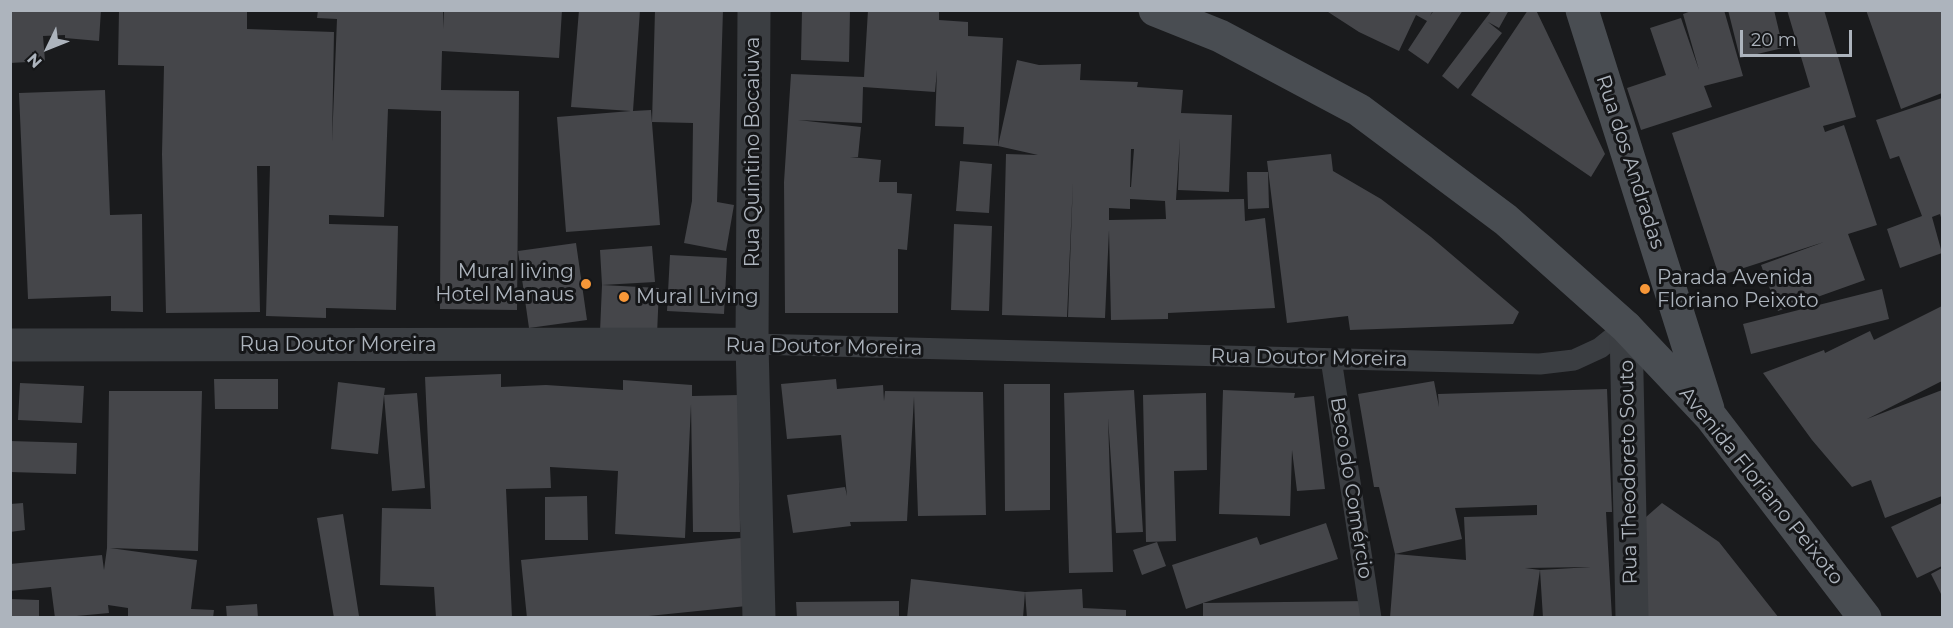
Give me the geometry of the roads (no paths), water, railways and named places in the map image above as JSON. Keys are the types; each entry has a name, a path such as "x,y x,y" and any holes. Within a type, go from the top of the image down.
{"street":[{"name":"Rua Quintino Bocaiuva","path":"754,10 752,344 759,618"},
{"name":"Avenida Floriano Peixoto","path":"1155,10 1220,36 1359,110 1506,220 1626,327 1711,417 1865,618"},
{"name":"Rua dos Andradas","path":"1582,10 1711,417"},
{"name":"Rua Theodoreto Souto","path":"1626,327 1632,618"},
{"name":"Rua Doutor Moreira","path":"10,345 752,344"}],"lane":[{"name":"Rua Doutor Moreira","path":"752,344 1540,364 1574,360 1600,348 1626,327"},
{"name":"Beco do Comércio","path":"1330,359 1371,618"}],"place":[{"name":"Mural living Hotel Manaus","path":"586,284"},
{"name":"Parada Avenida Floriano Peixoto","path":"1645,289"},
{"name":"Mural Living","path":"624,297"}]}
